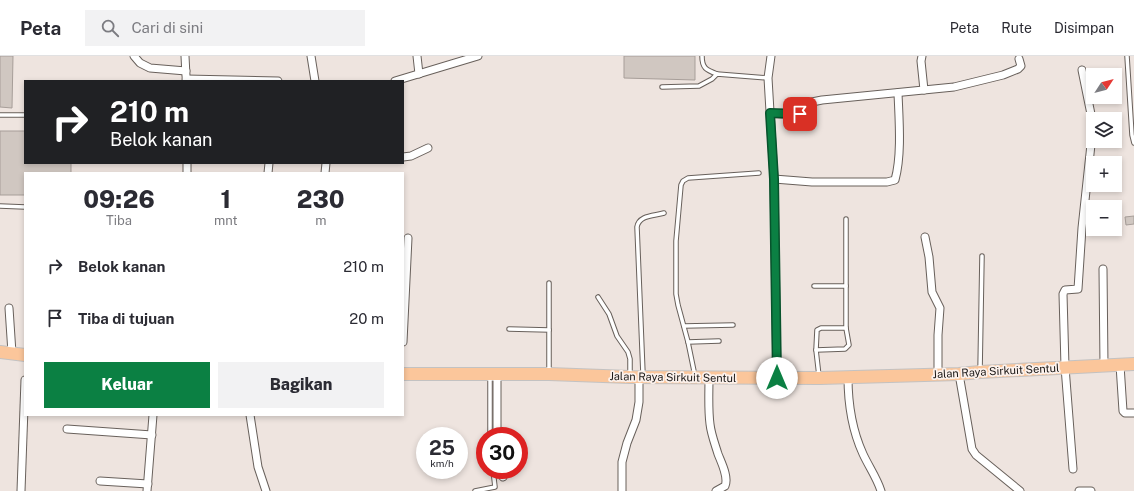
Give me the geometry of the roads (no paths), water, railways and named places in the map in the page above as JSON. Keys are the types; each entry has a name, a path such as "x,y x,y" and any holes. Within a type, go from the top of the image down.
{"main road":[{"path":"0,352 24,355"},
{"name":"Jalan Raya Sirkuit Sentul","path":"404,374 549,374 709,378 848,378 959,374 1134,364"}],"street":[{"path":"134,56 140,63 150,68 186,77 255,80"},
{"path":"185,56 186,77"},
{"path":"311,56 315,80"},
{"path":"417,56 419,74"},
{"path":"398,80 478,56"},
{"path":"771,56 768,78 774,179 777,378"},
{"path":"922,56 921,61 924,90"},
{"path":"770,113 794,114 807,112 810,111 812,102 818,100 954,87 1003,75 1018,69 1021,66 1019,59"},
{"path":"1082,70 1090,112"},
{"path":"774,179 812,182 887,182 895,180 899,142 898,93"},
{"path":"404,157 411,156 428,148"},
{"path":"1073,469 1065,367 1063,294 1065,290 1078,289 1082,228 1091,148"},
{"path":"925,237 929,257 932,292 940,308 938,374"},
{"path":"404,321 408,238"},
{"path":"1103,269 1104,366"},
{"path":"9,308 12,353"},
{"path":"1120,364 1123,411 1125,413 1134,414"},
{"path":"493,374 496,427"},
{"path":"959,374 972,449 976,456 1020,491"},
{"path":"622,491 622,462 627,443 636,420 639,402 637,377"},
{"path":"709,378 709,419 727,480 725,486 716,491"},
{"path":"848,378 850,408 857,438 878,481 881,491"},
{"path":"21,491 24,408"},
{"path":"100,481 148,488 154,416"},
{"path":"250,416 258,467 266,491"},
{"path":"67,429 152,435"},
{"path":"1079,491 1091,491"}],"lane":[{"path":"702,56 703,64 706,70 717,74 768,78"},
{"path":"1127,56 1132,135 1134,143"},
{"path":"662,87 701,86 717,74"},
{"path":"0,115 24,115"},
{"path":"695,377 675,289 676,241 682,182 691,178 759,173"},
{"path":"0,206 24,207"},
{"path":"637,377 637,227 638,222 641,219 664,214"},
{"path":"816,350 846,348 849,345 846,328 846,219"},
{"path":"980,372 982,256"},
{"path":"549,283 549,374"},
{"path":"814,286 846,286"},
{"path":"598,297 609,314 617,336 628,352 637,377"},
{"path":"684,326 734,325"},
{"path":"820,378 816,350 816,332 818,329 846,328"},
{"path":"510,330 548,330"},
{"path":"688,342 719,341"},
{"path":"490,427 493,374"},
{"path":"475,491 495,489 494,479"}]}
